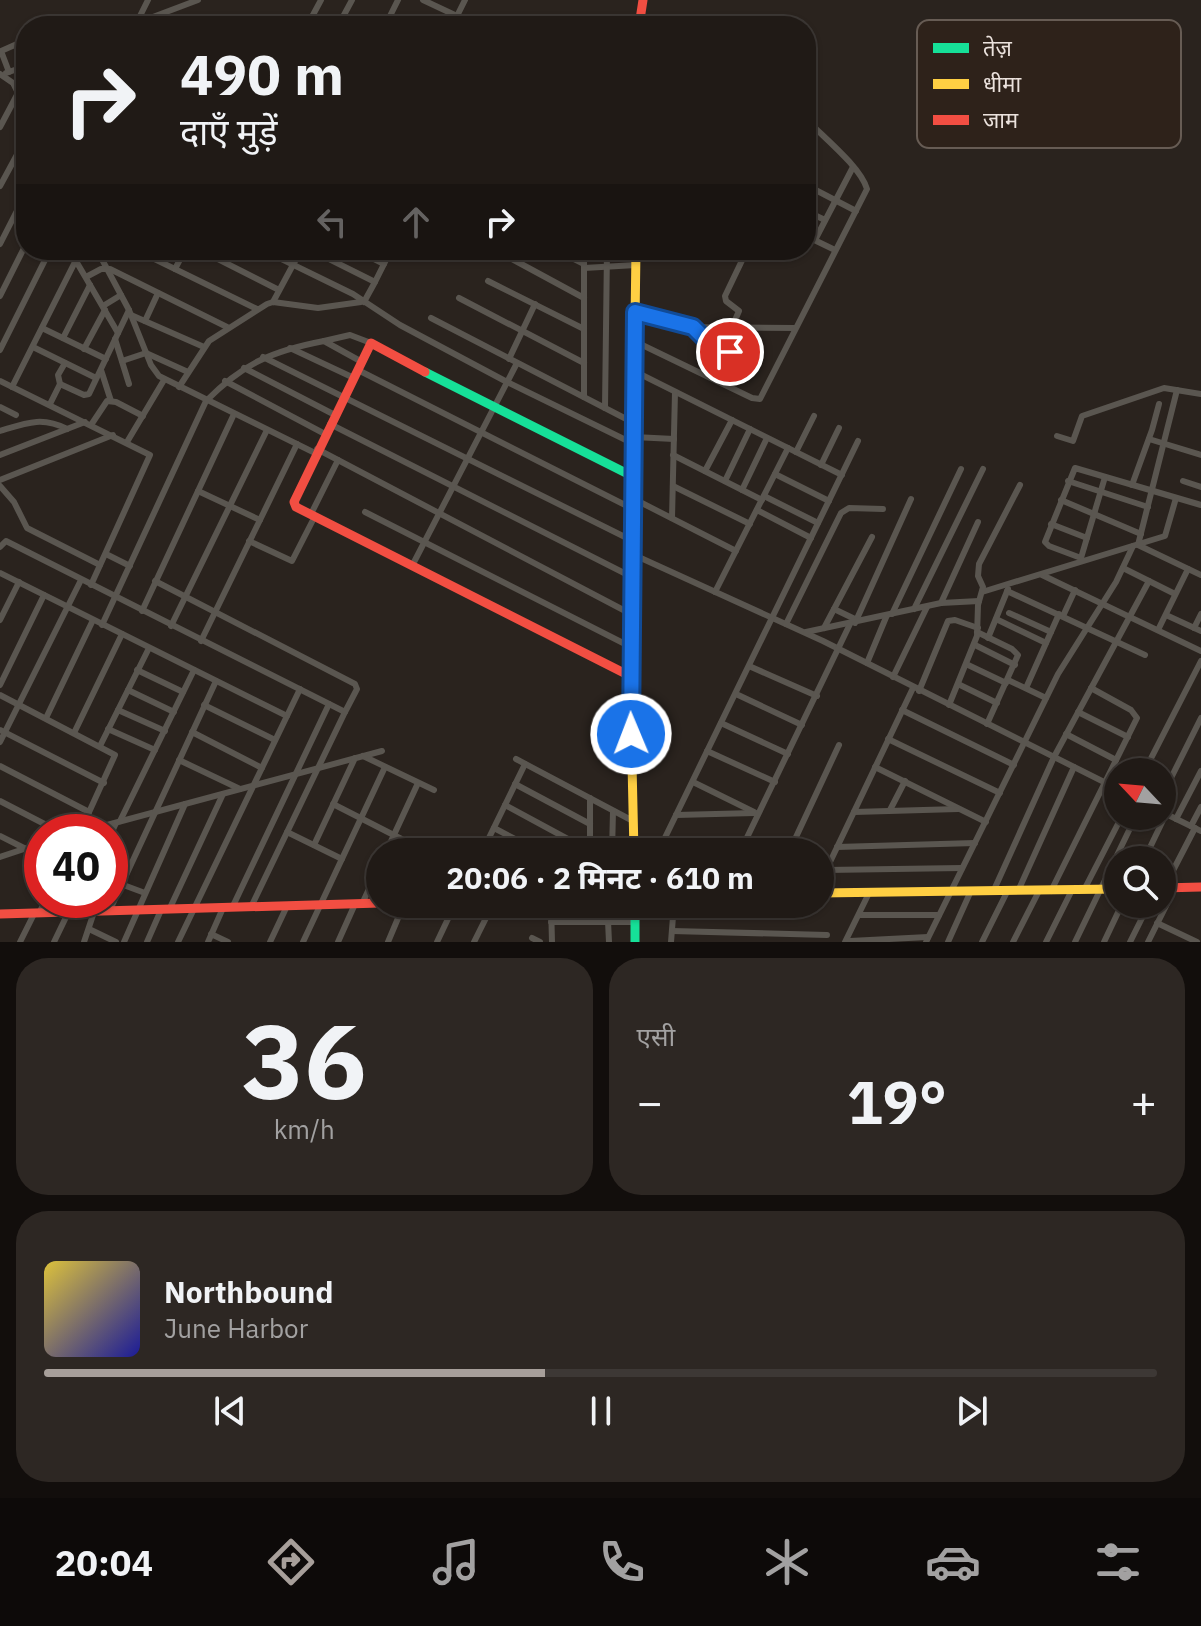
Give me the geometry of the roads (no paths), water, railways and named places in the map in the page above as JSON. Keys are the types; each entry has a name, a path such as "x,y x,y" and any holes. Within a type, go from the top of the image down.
{"street":[{"path":"170,10 176,0"},
{"path":"155,16 198,0"},
{"path":"423,0 457,16 465,0"},
{"path":"16,44 1,51 2,74 9,78 16,90"},
{"path":"0,127 16,97"},
{"path":"634,341 758,400 766,390 867,189 853,167 816,129"},
{"path":"0,186 16,156"},
{"path":"816,238 853,167"},
{"path":"816,191 856,211"},
{"path":"0,244 16,213"},
{"path":"816,216 825,220"},
{"path":"816,240 835,250"},
{"path":"0,296 18,260"},
{"path":"0,350 45,260"},
{"path":"102,260 130,312 154,371 164,380 297,444 338,460 631,614"},
{"path":"157,260 257,309"},
{"path":"175,269 180,260"},
{"path":"220,260 279,290"},
{"path":"282,260 353,294 400,325 507,382 634,440 674,439"},
{"path":"273,302 297,260"},
{"path":"331,260 375,282"},
{"path":"376,260 384,264"},
{"path":"363,302 386,260"},
{"path":"514,260 584,298"},
{"path":"574,260 584,266 636,265"},
{"path":"584,260 584,397"},
{"path":"605,408 607,260"},
{"path":"634,838 630,676 636,260"},
{"path":"732,327 739,311 726,301 725,296 742,260"},
{"path":"76,261 117,336 129,384"},
{"path":"12,387 76,261"},
{"path":"86,277 106,268 227,327"},
{"path":"488,281 584,329"},
{"path":"63,338 90,285"},
{"path":"145,321 158,293"},
{"path":"84,349 104,308 121,295"},
{"path":"459,298 584,363"},
{"path":"179,387 204,347 227,327 257,309 273,302 318,308 363,302"},
{"path":"509,359 535,304"},
{"path":"130,312 204,347"},
{"path":"60,384 87,395 130,312"},
{"path":"635,312 693,327 795,328"},
{"path":"431,318 634,423"},
{"path":"693,327 708,342 749,361"},
{"path":"42,328 106,359"},
{"path":"102,625 206,401 225,381 244,368 263,357 290,348 350,335 634,477"},
{"path":"324,341 358,370"},
{"path":"371,343 316,451 294,502 296,507 630,676"},
{"path":"33,347 96,378"},
{"path":"290,348 358,370 481,432 634,504 672,518 736,551"},
{"path":"122,361 146,353 188,372"},
{"path":"263,357 633,541"},
{"path":"50,404 60,384 58,375 65,363"},
{"path":"412,566 517,363"},
{"path":"244,368 330,424"},
{"path":"101,369 111,401"},
{"path":"634,371 842,475"},
{"path":"127,442 164,380"},
{"path":"0,381 149,453 150,457 91,585"},
{"path":"225,381 330,424 632,577"},
{"path":"1057,436 1073,441 1082,416 1153,391 1164,388 1201,394"},
{"path":"869,893 848,941 927,940 1046,698 1136,546 1177,390"},
{"path":"672,518 675,392"},
{"path":"0,455 88,423 103,403 111,401 143,416"},
{"path":"1132,485 1159,404"},
{"path":"0,407 16,415"},
{"path":"142,611 234,414"},
{"path":"796,452 814,416"},
{"path":"705,471 732,420"},
{"path":"0,431 43,421 67,429"},
{"path":"821,465 839,428"},
{"path":"725,481 750,429"},
{"path":"171,626 267,430"},
{"path":"0,480 113,435"},
{"path":"742,490 767,438"},
{"path":"1149,439 1201,455"},
{"path":"665,838 858,441"},
{"path":"201,641 297,444"},
{"path":"715,592 788,448"},
{"path":"673,455 818,523"},
{"path":"249,541 292,561 338,460"},
{"path":"1080,560 1045,544 1072,470 1076,468 1201,505"},
{"path":"867,663 961,469"},
{"path":"914,609 983,469"},
{"path":"775,474 829,501"},
{"path":"1080,560 1105,477"},
{"path":"1068,481 1148,507"},
{"path":"1183,481 1201,487"},
{"path":"949,705 975,645 982,592 977,571 984,551 1020,485"},
{"path":"0,486 14,502 27,528 100,565"},
{"path":"673,486 750,524"},
{"path":"198,491 260,520"},
{"path":"982,592 1008,588 1080,560 1166,535 1176,498"},
{"path":"746,838 854,623 911,499"},
{"path":"946,500 964,508"},
{"path":"1061,500 1141,534"},
{"path":"786,624 841,513 849,508 883,509"},
{"path":"757,510 811,538"},
{"path":"365,512 631,647"},
{"path":"941,603 978,522"},
{"path":"1051,524 1087,538"},
{"path":"824,628 872,537"},
{"path":"0,547 6,541 345,712"},
{"path":"968,543 984,551"},
{"path":"1136,546 1201,575"},
{"path":"106,554 130,566"},
{"path":"632,554 806,632 1104,782 1051,891"},
{"path":"1123,568 1175,594"},
{"path":"1158,630 1188,569"},
{"path":"0,573 287,716"},
{"path":"1042,575 1201,651"},
{"path":"0,742 2,731 19,704 81,580"},
{"path":"155,581 353,682 357,689 251,907"},
{"path":"993,892 1054,757 1149,581"},
{"path":"0,620 19,582"},
{"path":"1008,588 1145,655"},
{"path":"988,638 1008,588"},
{"path":"1026,688 1051,632 1075,590"},
{"path":"0,685 44,595"},
{"path":"806,632 941,603 979,601"},
{"path":"893,677 927,607"},
{"path":"834,609 854,623"},
{"path":"1009,613 1051,632"},
{"path":"1166,615 1198,630 1201,614"},
{"path":"996,619 1046,643"},
{"path":"46,718 93,620"},
{"path":"834,853 948,621 955,620 978,630 1016,652 1018,657 987,724"},
{"path":"74,733 122,634"},
{"path":"975,645 1015,665"},
{"path":"100,746 149,648"},
{"path":"1151,758 1201,661"},
{"path":"966,664 1046,698"},
{"path":"749,666 817,696"},
{"path":"137,670 183,692"},
{"path":"123,814 194,670"},
{"path":"128,871 216,681"},
{"path":"958,684 997,703"},
{"path":"1091,688 1136,715 1117,758"},
{"path":"178,942 300,689"},
{"path":"128,690 174,712"},
{"path":"736,694 802,725"},
{"path":"0,695 114,753 116,757 89,812 0,766"},
{"path":"208,942 228,908 329,704"},
{"path":"204,705 275,740"},
{"path":"118,710 165,731"},
{"path":"902,710 1014,765"},
{"path":"1078,712 1128,737"},
{"path":"1176,768 1201,718"},
{"path":"721,723 788,754"},
{"path":"108,729 155,750"},
{"path":"2,731 104,783"},
{"path":"192,732 262,768"},
{"path":"1066,734 1112,758"},
{"path":"888,739 1000,793"},
{"path":"796,838 839,745"},
{"path":"128,820 382,751"},
{"path":"707,751 775,782"},
{"path":"359,757 434,790"},
{"path":"314,845 359,757"},
{"path":"516,759 633,821"},
{"path":"179,760 240,789"},
{"path":"491,838 525,764"},
{"path":"303,942 385,767"},
{"path":"875,767 986,822"},
{"path":"1018,891 1074,767"},
{"path":"1196,828 1176,819 1201,771"},
{"path":"890,810 905,781"},
{"path":"693,782 757,814"},
{"path":"393,838 418,783"},
{"path":"515,784 590,824"},
{"path":"147,942 223,794"},
{"path":"590,798 590,838"},
{"path":"0,801 25,814"},
{"path":"124,942 185,804"},
{"path":"333,804 400,838"},
{"path":"505,805 565,838"},
{"path":"1176,864 1196,828 1201,807"},
{"path":"854,812 961,809"},
{"path":"612,838 613,811"},
{"path":"676,815 757,814"},
{"path":"494,828 513,838"},
{"path":"1084,890 1115,830"},
{"path":"1075,942 1129,830"},
{"path":"287,832 342,859"},
{"path":"0,836 24,848"},
{"path":"837,847 975,843"},
{"path":"0,857 24,850"},
{"path":"834,870 962,868"},
{"path":"128,886 145,893"},
{"path":"1176,887 1201,887"},
{"path":"834,893 1101,889"},
{"path":"338,942 366,890"},
{"path":"1046,942 1072,890"},
{"path":"1013,942 1039,891"},
{"path":"982,942 1007,892"},
{"path":"948,942 970,893"},
{"path":"128,911 366,904"},
{"path":"270,942 287,906"},
{"path":"0,914 24,914"},
{"path":"859,915 939,915"},
{"path":"20,942 35,918"},
{"path":"54,942 66,918"},
{"path":"84,942 92,918"},
{"path":"388,942 398,918"},
{"path":"437,942 448,918"},
{"path":"474,942 486,918"},
{"path":"551,918 552,942"},
{"path":"635,918 635,942"},
{"path":"671,942 673,918"},
{"path":"1104,942 1115,918"},
{"path":"1130,942 1142,918"},
{"path":"1148,942 1160,918"},
{"path":"608,921 609,942"},
{"path":"551,922 635,922"},
{"path":"1157,923 1197,942"},
{"path":"89,929 116,942"},
{"path":"672,931 827,935"},
{"path":"211,934 228,942"},
{"path":"532,938 540,942"}]}
